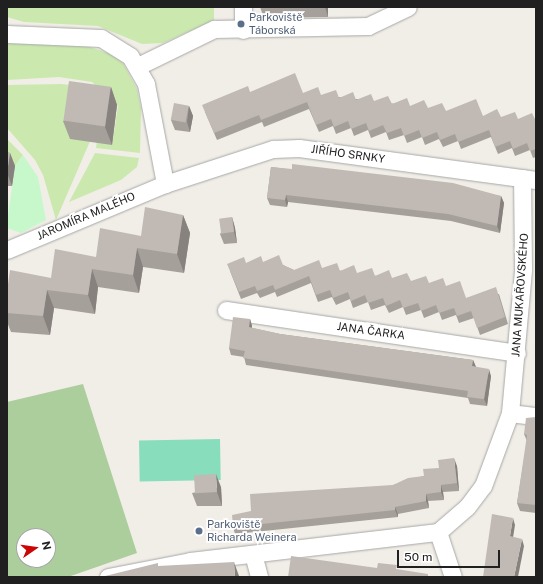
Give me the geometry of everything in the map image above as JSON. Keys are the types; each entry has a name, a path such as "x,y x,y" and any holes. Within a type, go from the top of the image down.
{"street":[{"path":"243,7 243,30"},
{"path":"138,66 214,29 243,30 368,26 408,7"},
{"path":"7,34 100,38 130,56 138,66 146,84 165,184"},
{"name":"JIŘÍHO SRNKY","path":"165,184 272,149 299,148 529,179"},
{"name":"JANA MUKAŘOVSKÉHO","path":"438,532 467,507 483,486 510,413 517,352 529,179"},
{"name":"JAROMÍRA MALÉHO","path":"7,250 165,184"},
{"name":"JANA ČARKA","path":"226,310 517,352"},
{"path":"510,413 536,416"},
{"path":"108,577 145,568 438,532 453,577"},
{"path":"253,554 259,577"}],"green space":[{"path":"7,7 214,7 214,20 163,43 142,44 98,26 24,22 7,17"},
{"path":"7,41 87,46 111,54 123,63 137,89 141,108 140,153 96,148 97,140 112,145 118,106 92,82 59,77 7,80"},
{"path":"61,84 90,87 71,139 91,139 56,220 43,175 35,160 7,128 7,85"},
{"path":"7,139 23,155 15,166 7,165"},
{"path":"95,153 139,158 137,167 121,180 69,202"},
{"path":"23,155 38,177 46,220 21,233 7,228 7,223 15,166"},
{"path":"83,384 137,553 68,577 7,577 7,402"},
{"path":"220,439 221,480 140,481 139,440"}],"building":[{"path":"295,73 303,93 318,87 321,95 336,90 339,98 353,92 356,100 371,94 374,101 388,96 392,104 407,98 410,106 424,100 428,108 442,103 446,111 476,99 483,116 497,109 501,117 515,112 518,119 532,113 536,121 536,149 530,151 527,143 513,149 510,141 495,147 489,130 458,142 455,134 440,140 437,132 422,138 419,130 404,136 401,128 387,133 383,125 369,131 366,123 351,129 348,121 334,127 331,119 316,125 307,102 261,120 259,115 214,133 202,105 248,86 250,92"},
{"path":"69,81 111,87 105,126 63,121"},
{"path":"174,103 189,106 185,123 171,120"},
{"path":"7,152 10,153 7,173"},
{"path":"292,164 453,183 501,196 497,226 448,214 286,195 285,200 267,198 271,167 292,169"},
{"path":"145,207 183,215 177,254 137,248 133,275 92,269 88,295 47,290 43,316 7,313 7,291 10,270 51,278 55,249 96,257 100,228 141,236"},
{"path":"232,217 234,232 221,234 219,219"},
{"path":"279,255 283,265 294,270 319,260 322,268 337,263 340,271 354,265 357,273 372,268 375,276 389,270 392,278 407,273 411,281 426,276 429,283 443,278 446,286 460,281 466,298 496,287 505,317 477,328 471,311 457,316 454,308 439,313 436,305 421,311 418,303 403,308 400,300 386,306 383,298 368,303 365,295 351,301 348,292 333,298 330,290 316,295 309,276 275,290 273,285 257,291 255,286 239,292 227,264 244,257 246,263 261,256 263,262"},
{"path":"233,317 250,319 249,327 280,334 473,360 472,366 489,369 484,399 467,397 468,391 243,358 245,351 229,348"},
{"path":"536,417 536,505 517,503 527,435 524,434 526,418"},
{"path":"454,458 457,483 441,485 441,492 426,494 426,501 395,507 395,510 233,527 232,515 251,511 250,494 393,485 408,478 424,476 423,469 439,468 438,460"},
{"path":"216,474 217,492 195,493 194,475"},
{"path":"492,514 513,518 510,536 522,539 514,577 483,577"},
{"path":"291,556 377,568 378,563 397,565 396,569 428,574 428,577 288,577"},
{"path":"234,562 235,577 101,577 158,563 158,566"}],"place":[{"name":"Parkoviště Táborská","path":"241,24"},
{"name":"Parkoviště Richarda Weinera","path":"199,531"}]}
